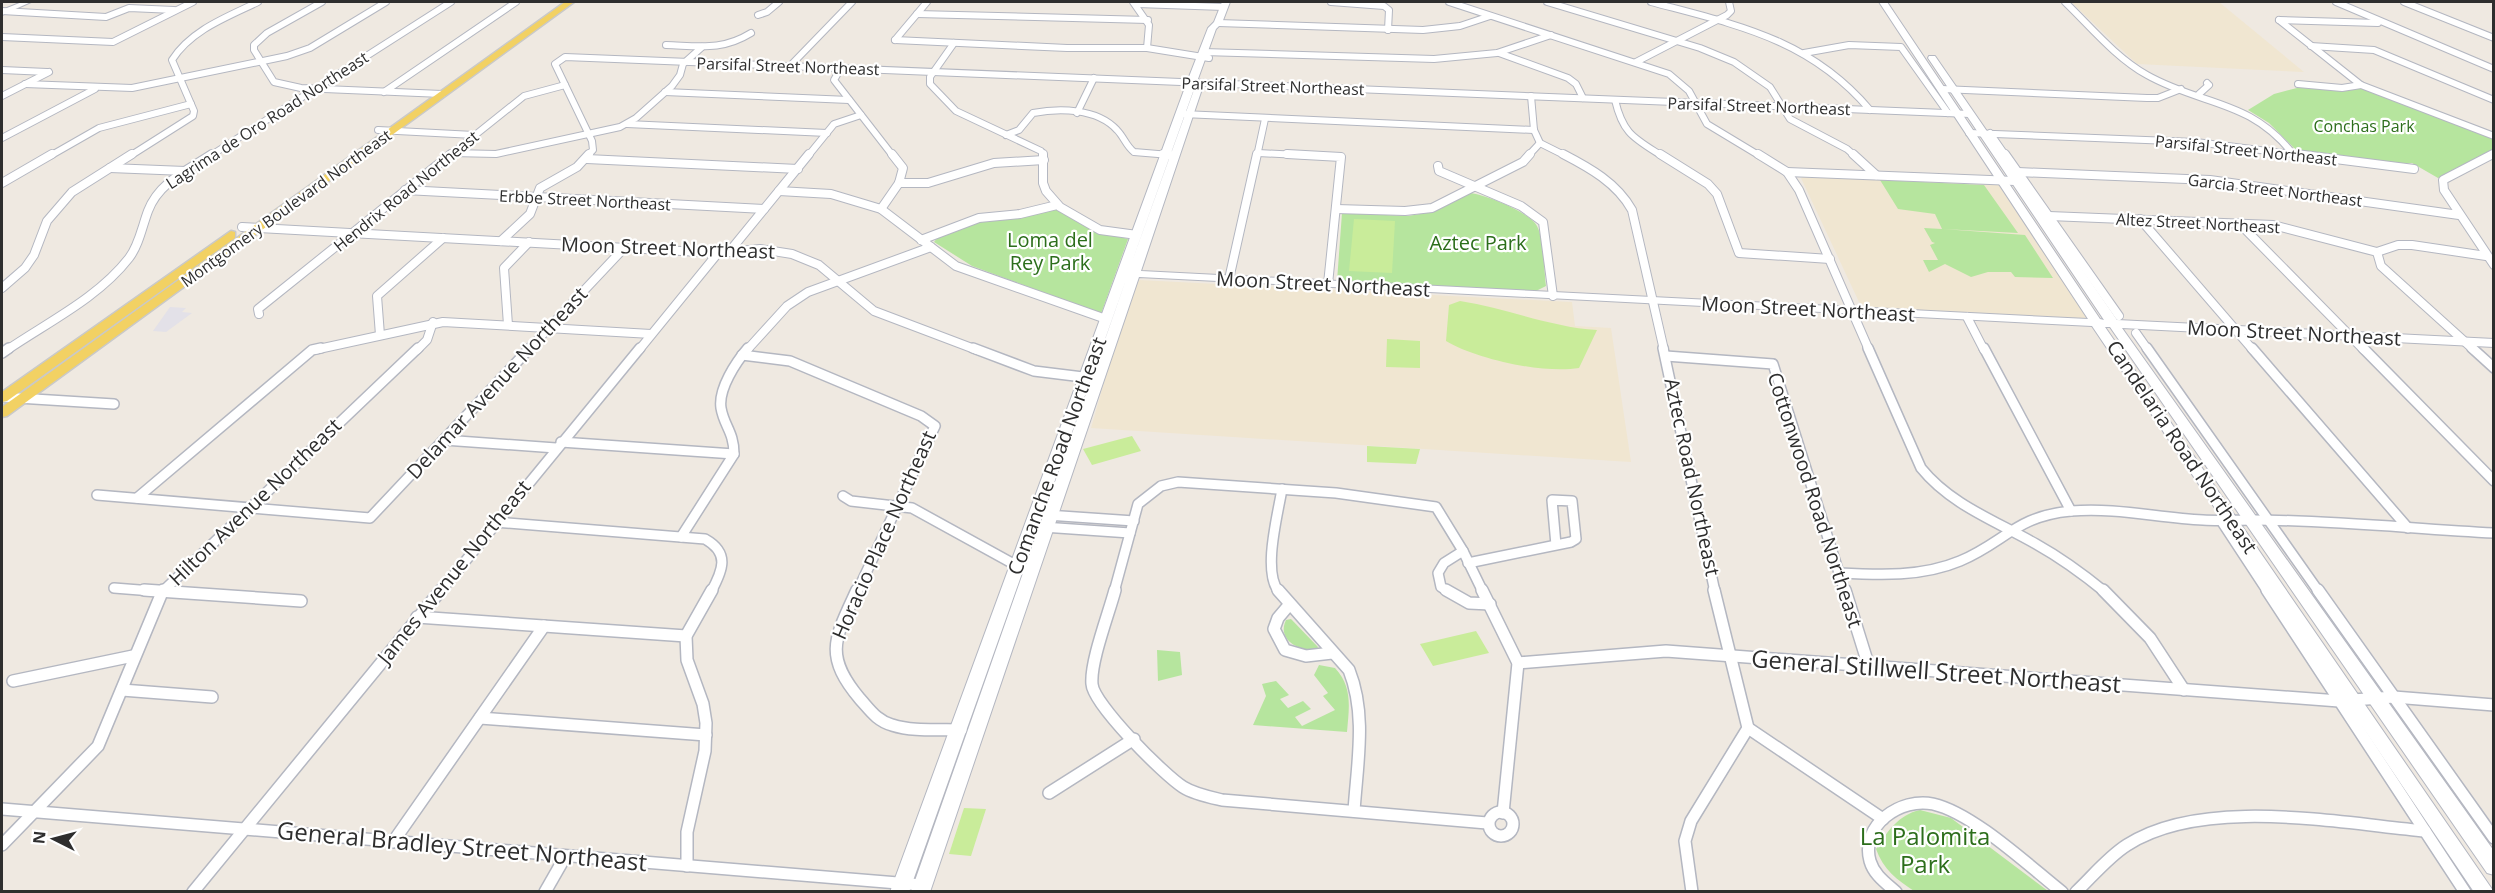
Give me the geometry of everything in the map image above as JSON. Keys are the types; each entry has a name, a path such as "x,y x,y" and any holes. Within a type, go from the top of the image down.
{"main road":[{"name":"Montgomery Boulevard Northeast","path":"2,397 558,2"},
{"name":"Montgomery Boulevard Northeast","path":"2,413 570,2"}],"street":[{"path":"2,12 27,2"},
{"path":"2,38 113,42 194,2"},
{"path":"2,288 18,276 30,262 47,221 58,206 84,184 188,120 194,111 172,60 180,47 199,33 258,2"},
{"path":"322,2 258,39 253,48 271,79 279,84 315,88 442,94"},
{"path":"25,84 132,88 261,62 306,50 386,2"},
{"name":"Lagrima de Oro Road Northeast","path":"2,353 94,290 119,269 137,243 152,197 185,171 451,2"},
{"path":"384,92 516,2"},
{"path":"758,15 767,12 779,2"},
{"path":"790,66 852,2"},
{"path":"927,2 895,40 1147,48 1207,55 1434,59 1497,53 1551,35"},
{"path":"1331,2 1384,6 1389,10 1389,30"},
{"path":"1449,2 1636,62 1684,83 1692,91 1701,116 1716,132 1787,172 1799,190 1921,468 1931,483 1948,498 2011,530 2083,572 2120,603 2161,650 2184,690"},
{"path":"1547,2 1720,55 1748,70 1770,87 1790,119 1847,149 1876,175"},
{"path":"1651,2 1717,21 1804,52 1847,81 1870,110"},
{"path":"1636,62 1717,21 1731,10 1729,2"},
{"name":"Candelaria Road Northeast","path":"1883,2 1948,89"},
{"name":"Candelaria Road Northeast","path":"1893,2 1948,89 1959,114 1981,133 2116,320 2493,867"},
{"path":"2065,2 2132,64 2156,79 2249,113 2279,135 2293,154"},
{"path":"2336,2 2493,69"},
{"path":"2404,2 2493,38"},
{"path":"1134,3 1225,4"},
{"path":"1134,3 1148,20 1147,48"},
{"name":"Comanche Road Northeast","path":"921,888 975,731 1025,569 1034,520 1092,378 1196,83 1221,29 1218,23 1225,4"},
{"path":"2,12 106,17 119,16 140,9 176,10"},
{"path":"917,14 1148,20"},
{"path":"1218,23 1389,30 1443,29 1468,24 1490,16"},
{"path":"2380,22 2279,20 2361,85 2493,136"},
{"path":"666,45 702,47 731,45 751,33"},
{"path":"954,43 928,81 956,111 1041,151 1044,160 1042,182 1044,190 1057,205 1101,230 1143,235"},
{"path":"1804,52 1849,45 1888,45 1905,49 1959,114"},
{"path":"2311,46 2374,50 2493,100"},
{"path":"627,124 678,79 685,62 702,47"},
{"path":"1497,53 1568,78 1576,84 1583,98"},
{"name":"Parsifal Street Northeast","path":"565,85 556,61 565,57 577,57 1959,114"},
{"path":"841,68 834,80 900,162 903,174 881,209"},
{"path":"2,70 49,72 2,96"},
{"path":"1077,113 1094,78"},
{"path":"2199,94 2209,85 2207,83"},
{"path":"2298,84 2342,88 2361,85"},
{"path":"501,241 530,214 536,197 547,183 587,159 594,145 565,85"},
{"name":"Hendrix Road Northeast","path":"259,314 258,309 524,96 565,85"},
{"path":"2,138 97,87"},
{"path":"1948,89 2147,99 2181,89"},
{"path":"665,92 849,100"},
{"path":"1336,209 1424,210 1522,162 1540,142 1534,130 1531,96"},
{"path":"1615,100 1620,122 1630,136 1708,184 1717,194 1739,254 1830,259"},
{"path":"2,183 99,128 191,104"},
{"path":"1006,135 1019,130 1034,113 1077,113 1098,117 1110,124 1134,152 1171,155"},
{"path":"1186,114 1534,130"},
{"path":"729,252 827,133 839,121 861,116"},
{"path":"1229,279 1265,119"},
{"path":"452,153 496,154 627,124 827,133"},
{"path":"378,130 474,135"},
{"path":"1981,133 2012,178 2049,216 2116,320"},
{"name":"Parsifal Street Northeast","path":"1981,133 2164,140 2414,169"},
{"name":"Aztec Road Northeast","path":"1540,142 1571,158 1627,197 1654,301 1730,658 1748,728"},
{"path":"1258,153 1341,157 1328,284"},
{"path":"2492,156 2443,180 2444,190 2493,266"},
{"path":"587,159 798,169"},
{"path":"899,183 927,183 994,163 1044,160"},
{"path":"1438,166 1439,171 1530,211 1543,222 1553,296"},
{"path":"110,168 185,171"},
{"path":"1787,172 2012,178"},
{"name":"Candelaria Road Northeast","path":"2012,178 2097,324 2228,522 2354,699 2485,891"},
{"name":"Garcia Street Northeast","path":"2012,178 2210,180 2459,215"},
{"name":"Erbbe Street Northeast","path":"405,190 764,209"},
{"path":"779,190 831,194 881,209 956,266 1106,319"},
{"path":"921,240 979,218 1020,214 1057,205"},
{"name":"Altez Street Northeast","path":"2049,216 2239,223 2292,229 2377,252 2390,247 2412,245 2487,256"},
{"path":"2140,219 2408,528"},
{"path":"2239,223 2493,481"},
{"name":"Moon Street Northeast","path":"242,227 718,253 760,249 792,254 819,265 874,311 1034,371 1092,378"},
{"path":"380,334 377,296 443,238"},
{"path":"508,325 504,268 529,242"},
{"name":"Delamar Avenue Northeast","path":"246,509 370,518 625,247"},
{"path":"681,537 735,454 734,438 724,418 721,398 728,376 742,355 792,301 838,280 931,247"},
{"path":"2377,252 2381,266 2493,368"},
{"name":"James Avenue Northeast","path":"193,891 718,253"},
{"name":"Comanche Road Northeast","path":"900,888 957,730 1025,569 1050,522 1092,378 1106,319 1129,274"},
{"name":"Moon Street Northeast","path":"1129,274 2097,324 2116,320 2238,331 2493,343"},
{"path":"1967,317 2071,511"},
{"path":"137,498 312,350 433,322 651,334"},
{"name":"Hilton Avenue Northeast","path":"2,845 98,746 162,591 246,509 422,345 430,334 433,322"},
{"path":"2136,333 2493,838"},
{"name":"Horacio Place Northeast","path":"742,355 800,365 930,420 935,426 841,625 834,653 842,678 874,715 883,722 900,727 975,731"},
{"name":"Cottonwood Road Northeast","path":"1666,356 1773,364 1869,667"},
{"path":"2,397 114,404"},
{"path":"444,440 735,454"},
{"path":"1487,824 1492,814 1503,813 1509,816 1514,823 1510,833 1498,834 1487,824 1222,800 1202,795 1182,786 1101,704 1092,687 1095,664 1138,504 1161,486 1178,482 1282,489 1436,507 1463,551 1518,663 1503,813"},
{"path":"1282,489 1270,573 1273,585 1349,670 1357,684 1360,704 1354,811"},
{"path":"97,495 246,509"},
{"path":"843,496 851,501 899,506 924,513 1025,569"},
{"path":"1468,563 1556,545 1576,539 1572,501 1552,500 1556,545"},
{"path":"1839,573 1883,576 1927,572 1962,561 2026,520 2071,511 2228,522 2253,520 2493,533"},
{"path":"1034,520 1130,533"},
{"path":"1050,522 1134,520"},
{"path":"495,522 705,539 714,543 724,555 725,562 686,636 687,660 703,704 706,735 687,832 687,866"},
{"path":"2228,522 2339,701 2465,891"},
{"path":"1463,551 1444,563 1438,573 1441,587 1469,603 1490,604"},
{"path":"114,588 301,601"},
{"path":"1289,605 1278,618 1274,630 1285,650 1306,656 1332,653"},
{"path":"417,617 686,636"},
{"path":"393,842 544,626"},
{"name":"General Stillwell Street Northeast","path":"1518,663 1666,651 1730,658 2339,701 2394,697 2493,705"},
{"path":"13,681 134,656"},
{"path":"122,690 212,697"},
{"path":"480,718 706,735"},
{"path":"1692,891 1685,841 1691,821 1748,728 1883,819"},
{"path":"1049,793 1134,739"},
{"path":"1896,891 1877,876 1868,861 1867,846 1872,833 1883,819 1906,804 1932,804 1949,810 2062,891"},
{"name":"General Bradley Street Northeast","path":"2,809 687,866 900,888 921,888"},
{"path":"2076,891 2125,846 2153,831 2190,820 2255,816 2425,831"},
{"path":"545,891 565,857"}],"shaded area":[{"path":"2071,2 2219,2 2304,72 2137,64"},
{"path":"1806,176 1998,184 2089,319 1866,307 1859,302 1801,178"},
{"path":"1135,274 1139,280 1572,302 1575,326 1611,328 1631,462 1091,428"},
{"path":"170,307 186,308 182,312 192,313 166,332 153,331"}],"green space":[{"name":"Conchas Park","path":"2297,88 2366,89 2493,138 2493,150 2438,178 2412,163 2397,165 2299,153 2269,123 2248,110 2274,94"},
{"path":"1880,180 1984,185 2018,233 1943,229 2025,235 2053,278 2015,277 2011,272 1988,272 1971,277 1945,264 1929,272 1923,260 1938,260 1930,245 1935,243 1932,242 1924,228 1942,229 1935,214 1898,209"},
{"name":"Aztec Park","path":"1471,193 1507,205 1533,221 1541,239 1546,286 1536,291 1337,281 1342,213 1408,216 1432,212"},
{"name":"Loma del Rey Park","path":"1056,209 1098,232 1128,239 1101,314 972,266 934,242 942,235 972,224"},
{"path":"1354,219 1395,221 1392,273 1349,271"},
{"path":"1460,301 1562,325 1597,330 1579,368 1547,369 1510,364 1474,354 1446,341 1449,305"},
{"path":"1387,339 1420,341 1420,368 1386,367"},
{"path":"1132,436 1141,451 1092,465 1083,449"},
{"path":"1367,446 1420,449 1416,464 1367,462"},
{"path":"1291,619 1318,647 1317,649 1298,647 1287,639 1284,627 1286,620"},
{"path":"1476,631 1489,653 1433,666 1420,644"},
{"path":"1157,650 1180,652 1182,675 1158,681"},
{"path":"1319,665 1335,668 1345,683 1348,698 1347,732 1253,725 1266,696 1262,684 1276,681 1289,695 1280,699 1288,708 1303,701 1311,709 1295,717 1302,726 1335,710 1323,696 1328,693 1314,675"},
{"path":"964,808 986,809 971,856 949,854"},
{"name":"La Palomita Park","path":"1920,810 1951,818 2048,891 1914,891 1891,873 1882,862 1876,849 1889,830 1900,820"}]}
